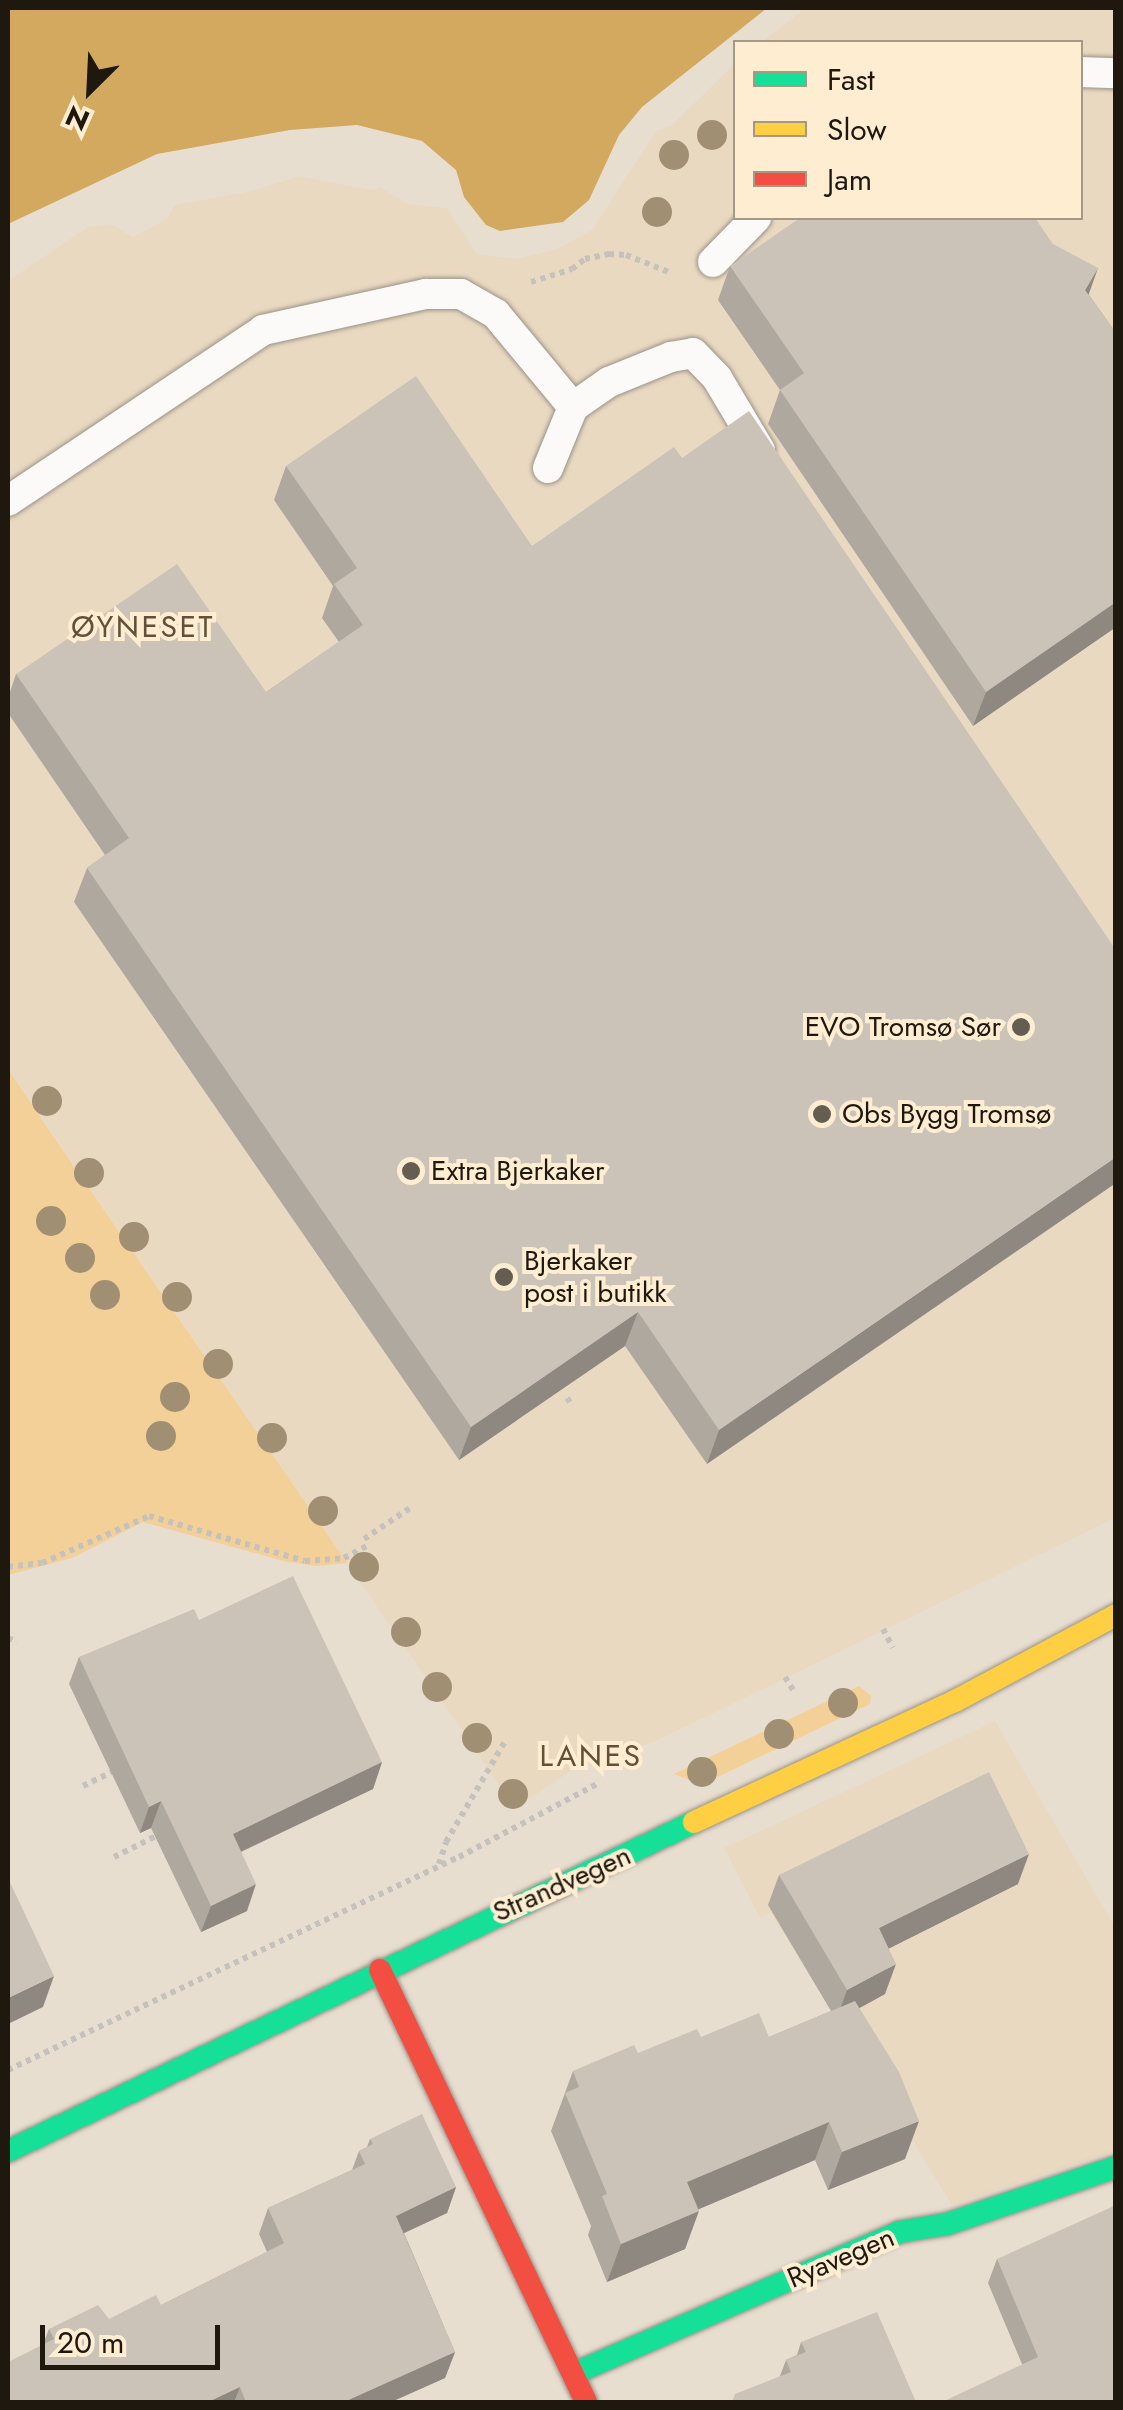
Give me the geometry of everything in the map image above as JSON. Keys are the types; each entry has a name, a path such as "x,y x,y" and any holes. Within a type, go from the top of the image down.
{"street":[{"name":"Strandvegen","path":"8,2151 380,1970 955,1701 1116,1615"},
{"path":"380,1970 586,2402"},
{"name":"Ryavegen","path":"575,2374 899,2232 946,2224 1116,2168"}],"lane":[{"path":"1083,72 1116,73"},
{"path":"713,262 754,220"},
{"path":"8,501 263,330 426,294 445,292 472,298 496,314 574,407"},
{"path":"548,468 574,407 609,382 671,357 693,353 726,391 776,473"}],"path":[{"path":"472,298 533,282 585,259 609,254 626,255 684,278 713,262"},
{"path":"567,1398 573,1406"},
{"path":"8,1567 42,1563 149,1516 305,1561 344,1558 410,1508"},
{"path":"882,1629 893,1648"},
{"path":"8,1638 17,1642"},
{"path":"785,1676 795,1693"},
{"path":"439,1866 446,1842 504,1744"},
{"path":"83,1786 134,1761"},
{"path":"8,2070 439,1866 599,1784"},
{"path":"114,1857 166,1832"}],"shaded area":[{"path":"8,8 767,8 642,107 619,135 589,200 563,222 500,231 486,225 464,197 456,170 422,141 357,125 290,130 157,154 8,224"},
{"path":"805,8 1115,8 1115,1518 652,1743 586,1761 515,1808 8,1069 8,281 88,227 111,224 133,237 168,218 174,205 252,191 299,176 371,190 380,187 408,204 447,208 477,254 515,259 557,249 592,230 656,131 672,125 733,65 733,220 1083,220 1083,40 765,40"},
{"path":"8,1069 347,1563 317,1566 287,1562 143,1522 72,1558 8,1575"},
{"path":"859,1686 871,1696 870,1704 701,1785 674,1774"},
{"path":"995,1721 1115,1927 1115,2151 952,2205 771,1913 760,1918 724,1848"}],"building":[{"path":"797,220 1036,220 1053,244 1098,268 1085,290 1116,333 1116,602 986,692 780,390 804,373 730,266"},
{"path":"416,376 532,546 674,447 682,458 749,411 1116,950 1116,1157 719,1430 638,1312 471,1427 87,868 129,838 16,674 177,564 266,692 363,625 334,584 357,568 286,466"},
{"path":"293,1576 382,1762 233,1834 256,1884 211,1906 161,1801 149,1807 79,1657 194,1609 199,1620"},
{"path":"989,1772 1029,1854 879,1928 896,1964 847,1990 779,1875"},
{"path":"8,1878 54,1976 8,1998"},
{"path":"855,2001 899,2072 919,2121 842,2152 829,2122 687,2182 699,2211 621,2244 602,2196 607,2194 565,2093 579,2087 573,2071 634,2045 638,2053 697,2029 701,2037 759,2013 769,2037"},
{"path":"422,2114 456,2187 396,2216 455,2352 344,2402 246,2402 240,2387 208,2402 8,2402 8,2362 54,2339 49,2329 98,2305 109,2319 156,2295 161,2305 284,2243 268,2208 365,2164 359,2151 373,2144 370,2139"},
{"path":"1116,2205 1116,2402 942,2402 1038,2357 997,2259"},
{"path":"877,2312 916,2402 732,2402 735,2394 791,2372 786,2360 806,2352 801,2342"}],"traffic: fast":[{"path":"8,2151 694,1822"},
{"path":"575,2373 899,2232 947,2224 1116,2167"}],"traffic: slow":[{"path":"694,1822 955,1701 1116,1615"}],"traffic: jam":[{"path":"380,1970 586,2402"}],"place":[{"name":"EVO Tromsø Sør","path":"1021,1027"},
{"name":"Obs Bygg Tromsø","path":"822,1114"},
{"name":"Extra Bjerkaker","path":"411,1171"},
{"name":"Bjerkaker post i butikk","path":"504,1277"}],"district":[{"name":"ØYNESET","path":"143,627"},
{"name":"LANES","path":"591,1756"}]}
